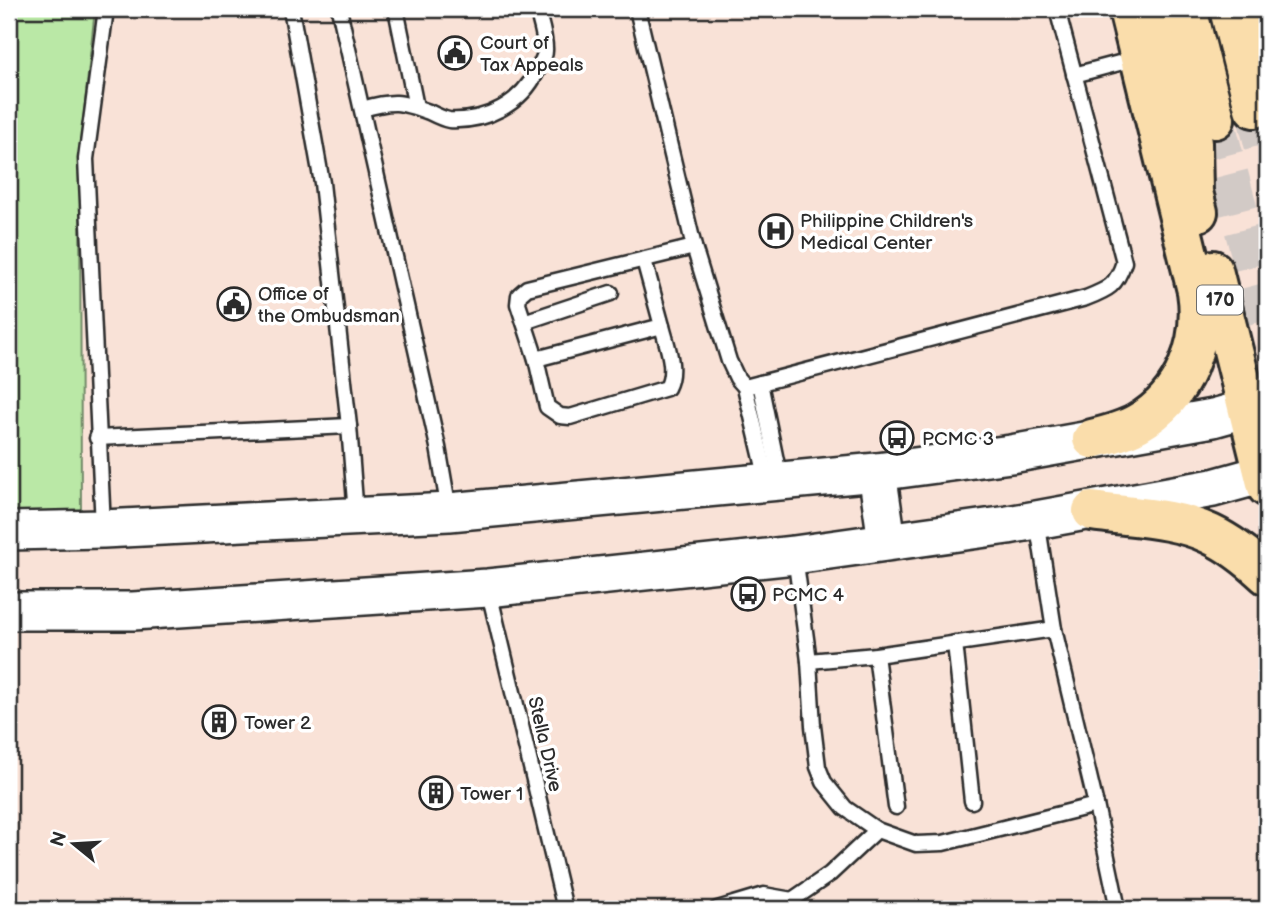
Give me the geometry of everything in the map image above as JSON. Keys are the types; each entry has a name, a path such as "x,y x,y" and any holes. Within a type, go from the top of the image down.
{"main road":[{"name":"170","path":"1128,9 1161,147 1193,192"},
{"name":"170","path":"1158,9 1192,143 1193,192 1258,405 1266,479"},
{"path":"1187,9 1215,119"},
{"path":"1229,9 1254,108"},
{"path":"1257,9 1267,48"},
{"path":"1092,439 1123,430 1160,407 1178,385 1193,354 1199,303 1161,147"},
{"path":"9,531 449,512 877,471 1011,454 1213,418 1258,405"},
{"path":"877,471 887,541"},
{"path":"9,611 132,611 488,587 794,555 1008,525 1266,479"},
{"path":"1092,511 1195,528 1241,552 1267,575"}],"lane":[{"path":"103,529 86,159 106,9"},
{"path":"291,9 322,183 349,426 356,515"},
{"path":"339,9 438,447 449,512"},
{"path":"396,9 416,107"},
{"path":"362,109 399,102 448,120 487,115 502,110 532,82 544,56 545,47 537,9"},
{"path":"637,9 694,247 729,361 745,387 774,480"},
{"path":"745,387 1086,298 1107,290 1119,278 1124,262 1057,9"},
{"path":"1074,75 1139,58"},
{"path":"644,260 671,368 671,380 667,388 570,417 560,416 547,407 519,304 519,295 527,288 694,247"},
{"path":"524,322 611,293"},
{"path":"536,359 662,326"},
{"path":"760,383 774,480"},
{"path":"97,438 349,426"},
{"path":"1037,519 1055,629 1118,909"},
{"path":"794,555 821,774 836,799 859,819 877,830 916,844 943,843 1096,805"},
{"name":"Stella Drive","path":"488,587 565,909"},
{"path":"809,661 1055,629"},
{"path":"955,643 972,801"},
{"path":"876,654 896,807"},
{"path":"717,909 764,895 793,905 877,830"}],"shaded area":[{"path":"9,9 1267,9 1267,909 9,909"}],"green space":[{"path":"9,9 95,9 80,150 81,521 9,521"}],"tunnel":[{"path":"1254,108 1267,159"},
{"path":"1215,119 1267,320"}],"place":[{"name":"Court of Tax Appeals","path":"455,53"},
{"name":"Philippine Children's Medical Center","path":"776,231"},
{"name":"Office of the Ombudsman","path":"234,304"},
{"name":"PCMC 3","path":"897,438"},
{"name":"PCMC 4","path":"748,594"},
{"name":"Tower 2","path":"219,722"},
{"name":"Tower 1","path":"436,793"}]}
